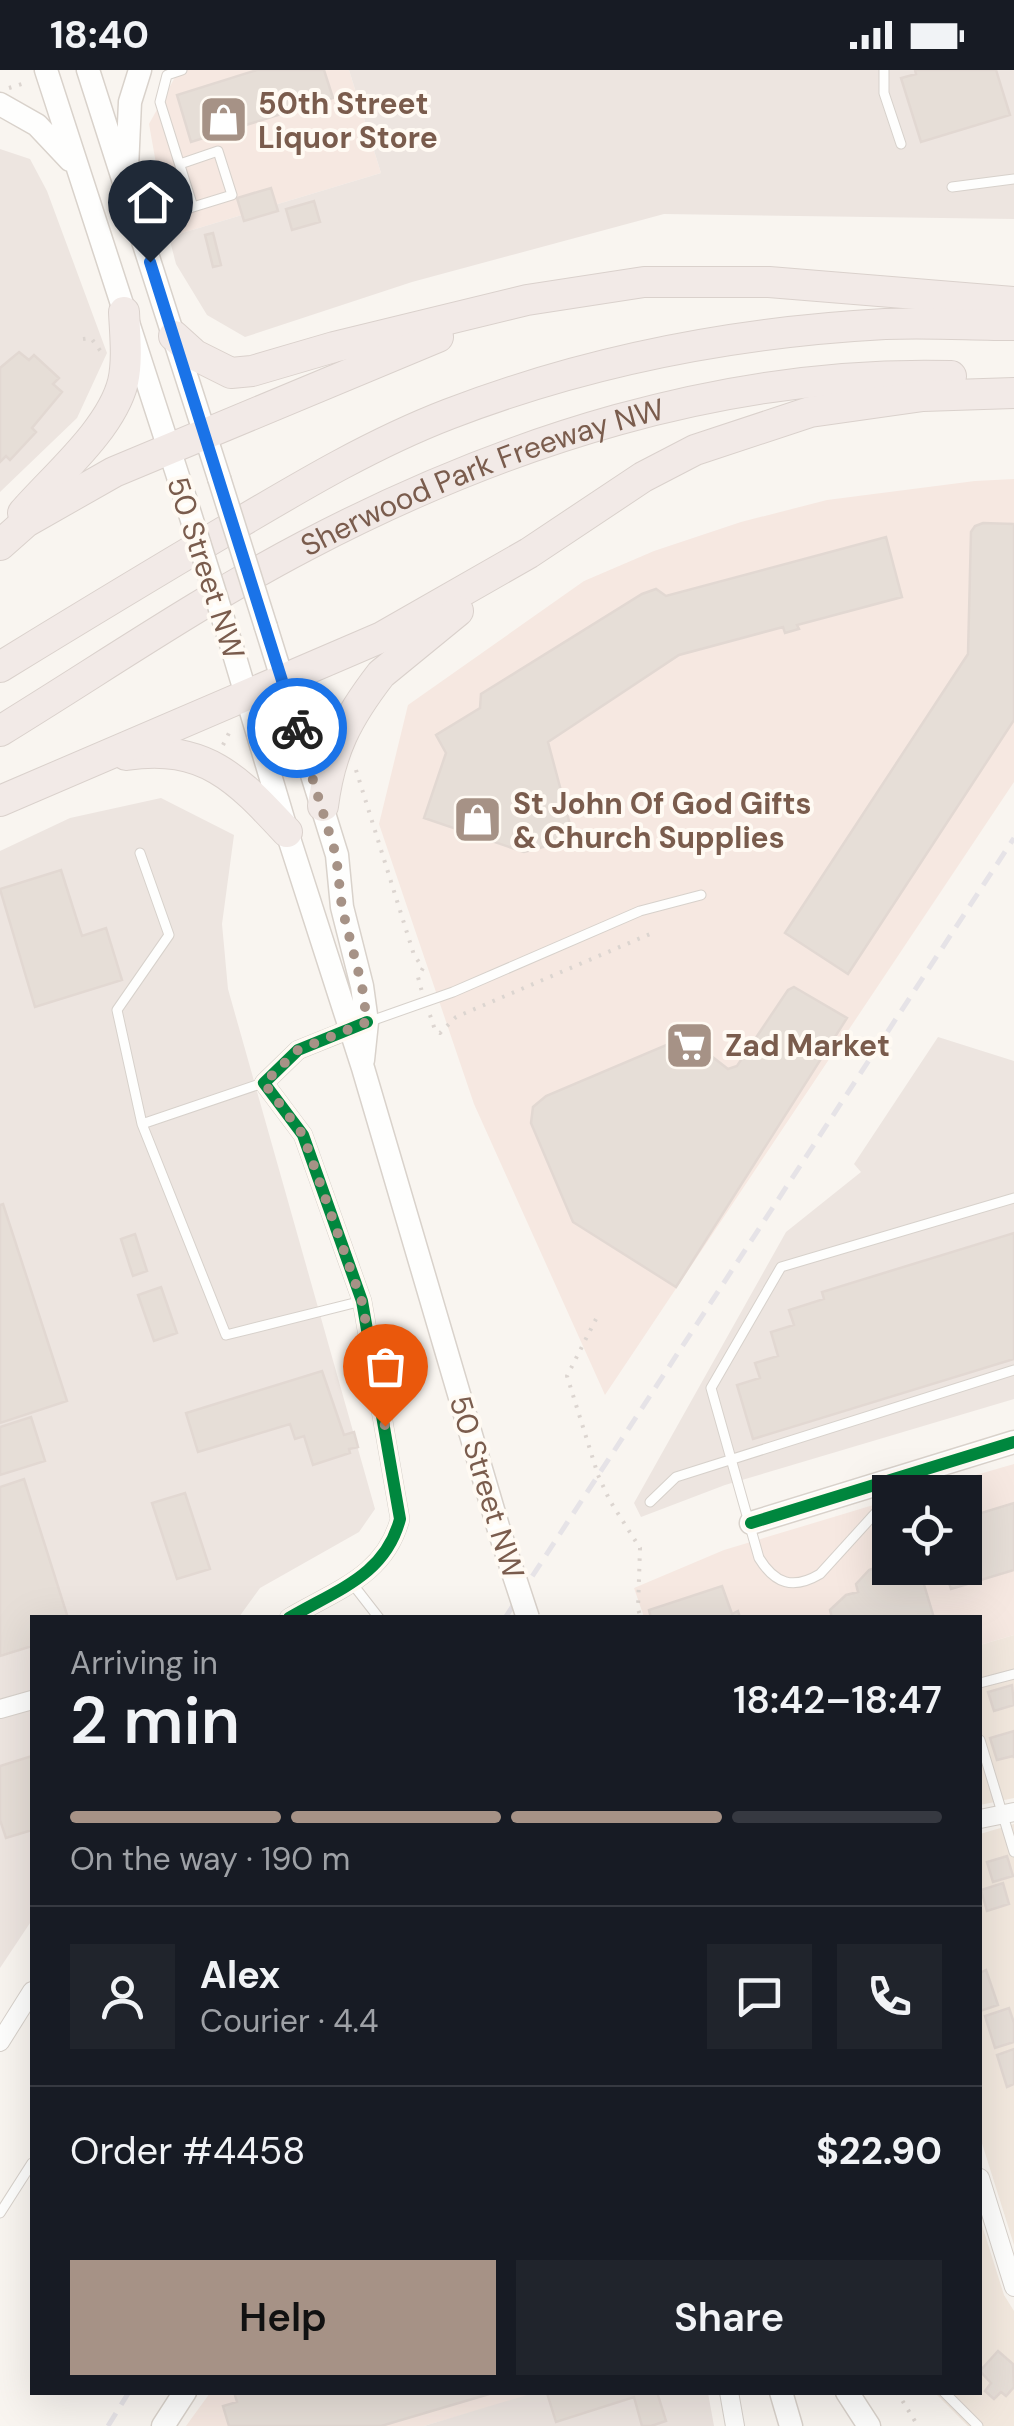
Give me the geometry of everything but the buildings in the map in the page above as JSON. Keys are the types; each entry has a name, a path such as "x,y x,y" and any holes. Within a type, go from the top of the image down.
{"highway":[{"path":"174,336 194,355 231,373 252,372 334,347 527,300 644,282 826,286 1014,302"},
{"path":"0,542 72,493 114,472 527,300"},
{"path":"0,542 106,416 122,385 126,357 124,312"},
{"name":"Sherwood Park Freeway NW","path":"0,667 281,498 386,442 521,390 633,359 724,341 886,324 1014,325"},
{"name":"Sherwood Park Freeway NW","path":"0,731 304,547 492,459 708,397 813,383 924,375 1014,377"},
{"path":"0,801 246,694 294,685 493,574 643,477 695,450 772,422 866,402 1014,393"},
{"path":"323,806 326,779 342,732 381,674 442,625 493,574"},
{"path":"94,760 144,752 181,754 242,784 286,832"}],"main road":[{"name":"50 Street NW","path":"88,70 266,628 294,685 336,855 342,908 362,986 358,1025 363,1068 498,1530 527,1615"},
{"path":"126,186 130,102 140,70"},
{"name":"50 Street NW","path":"41,75 79,172 185,498 286,832 358,1025"},
{"path":"6,100 37,125 79,172"},
{"path":"752,1524 1014,1442"},
{"path":"163,2426 183,2395"},
{"path":"781,2395 792,2426"},
{"path":"849,2395 868,2426"}],"street":[{"path":"294,1615 381,1562 394,1542 400,1520 362,1302 303,1135 264,1083 298,1050 358,1025"},
{"path":"0,1709 30,1701"},
{"path":"982,1820 1008,1813"},
{"path":"0,2042 30,1994"},
{"path":"982,2184 1014,2287"},
{"path":"730,2395 735,2426"}],"lane":[{"path":"182,70 168,75 160,102 193,207"},
{"path":"884,70 884,93 901,144"},
{"path":"138,224 232,195 218,151 180,164"},
{"path":"952,187 1014,179"},
{"path":"140,852 170,935 117,1010 142,1124 226,1335 362,1302"},
{"path":"358,1025 426,1003 640,910 701,895"},
{"path":"142,1124 264,1083"},
{"path":"872,1517 820,1574 808,1581 782,1583 769,1573 760,1558 710,1388 781,1268 1014,1198"},
{"path":"650,1502 676,1477 1014,1370"},
{"path":"351,1582 377,1615"},
{"path":"982,1683 1014,1674"},
{"path":"982,1745 1008,1813 1014,1852"},
{"path":"0,2213 30,2166"},
{"path":"947,2395 978,2426"}],"path":[{"path":"6,100 9,87 41,75"},
{"path":"294,685 342,732"},
{"path":"356,766 414,955 423,968 418,977 426,1003 435,1030 440,1033 456,1017 650,934"},
{"path":"596,1319 567,1376 598,1475 640,1548 640,1615"},
{"path":"898,2395 918,2426"}],"shaded area":[{"path":"179,70 349,70 381,173 169,237 149,124"},
{"path":"349,70 1014,70 1014,219 664,214 412,282 245,337 207,315 176,264 169,237 381,173"},
{"path":"0,149 30,159 47,191 107,353 77,418 0,492"},
{"path":"1014,479 1014,782 605,1395 474,1104 379,824 408,705 584,581 654,551 741,522 827,500"},
{"path":"161,798 234,835 222,924 228,989 375,1509 359,1532 260,1588 240,1615 30,1615 30,1923 0,1968 0,851 70,818"},
{"path":"938,1037 1014,1061 1014,1399 725,1485 641,1517 634,1503 786,1232 861,1172 854,1164"},
{"path":"1014,1464 1014,1635 982,1644 982,1615 643,1615 634,1588 724,1550 872,1505 872,1585 982,1585 982,1475 976,1475"},
{"path":"1014,1635 1014,1798 982,1805 982,1644"},
{"path":"1014,1824 1014,2245 982,2143 982,1833"},
{"path":"982,2225 1004,2295 1014,2311 1014,2426 968,2426 937,2395 982,2395"},
{"path":"209,2395 530,2395 424,2426 186,2426"},
{"path":"527,2395 708,2395 714,2426 424,2426"}],"railway":[{"path":"507,1615 1014,838"},
{"path":"108,2426 127,2395"}],"cycle path":[{"path":"294,1615 371,1568 383,1555 400,1519 362,1301 303,1135 264,1083 298,1050 367,1022"},
{"path":"751,1523 1014,1442"}],"way so far":[{"path":"297,728 336,855 342,908 367,1022 298,1050 264,1083 303,1135 362,1302 385,1426"}],"place":[{"name":"50th Street Liquor Store","path":"223,120"},
{"name":"St John Of God Gifts & Church Supplies","path":"478,820"},
{"name":"Zad Market","path":"690,1045"}],"route":[{"path":"150,262 297,728"}]}
